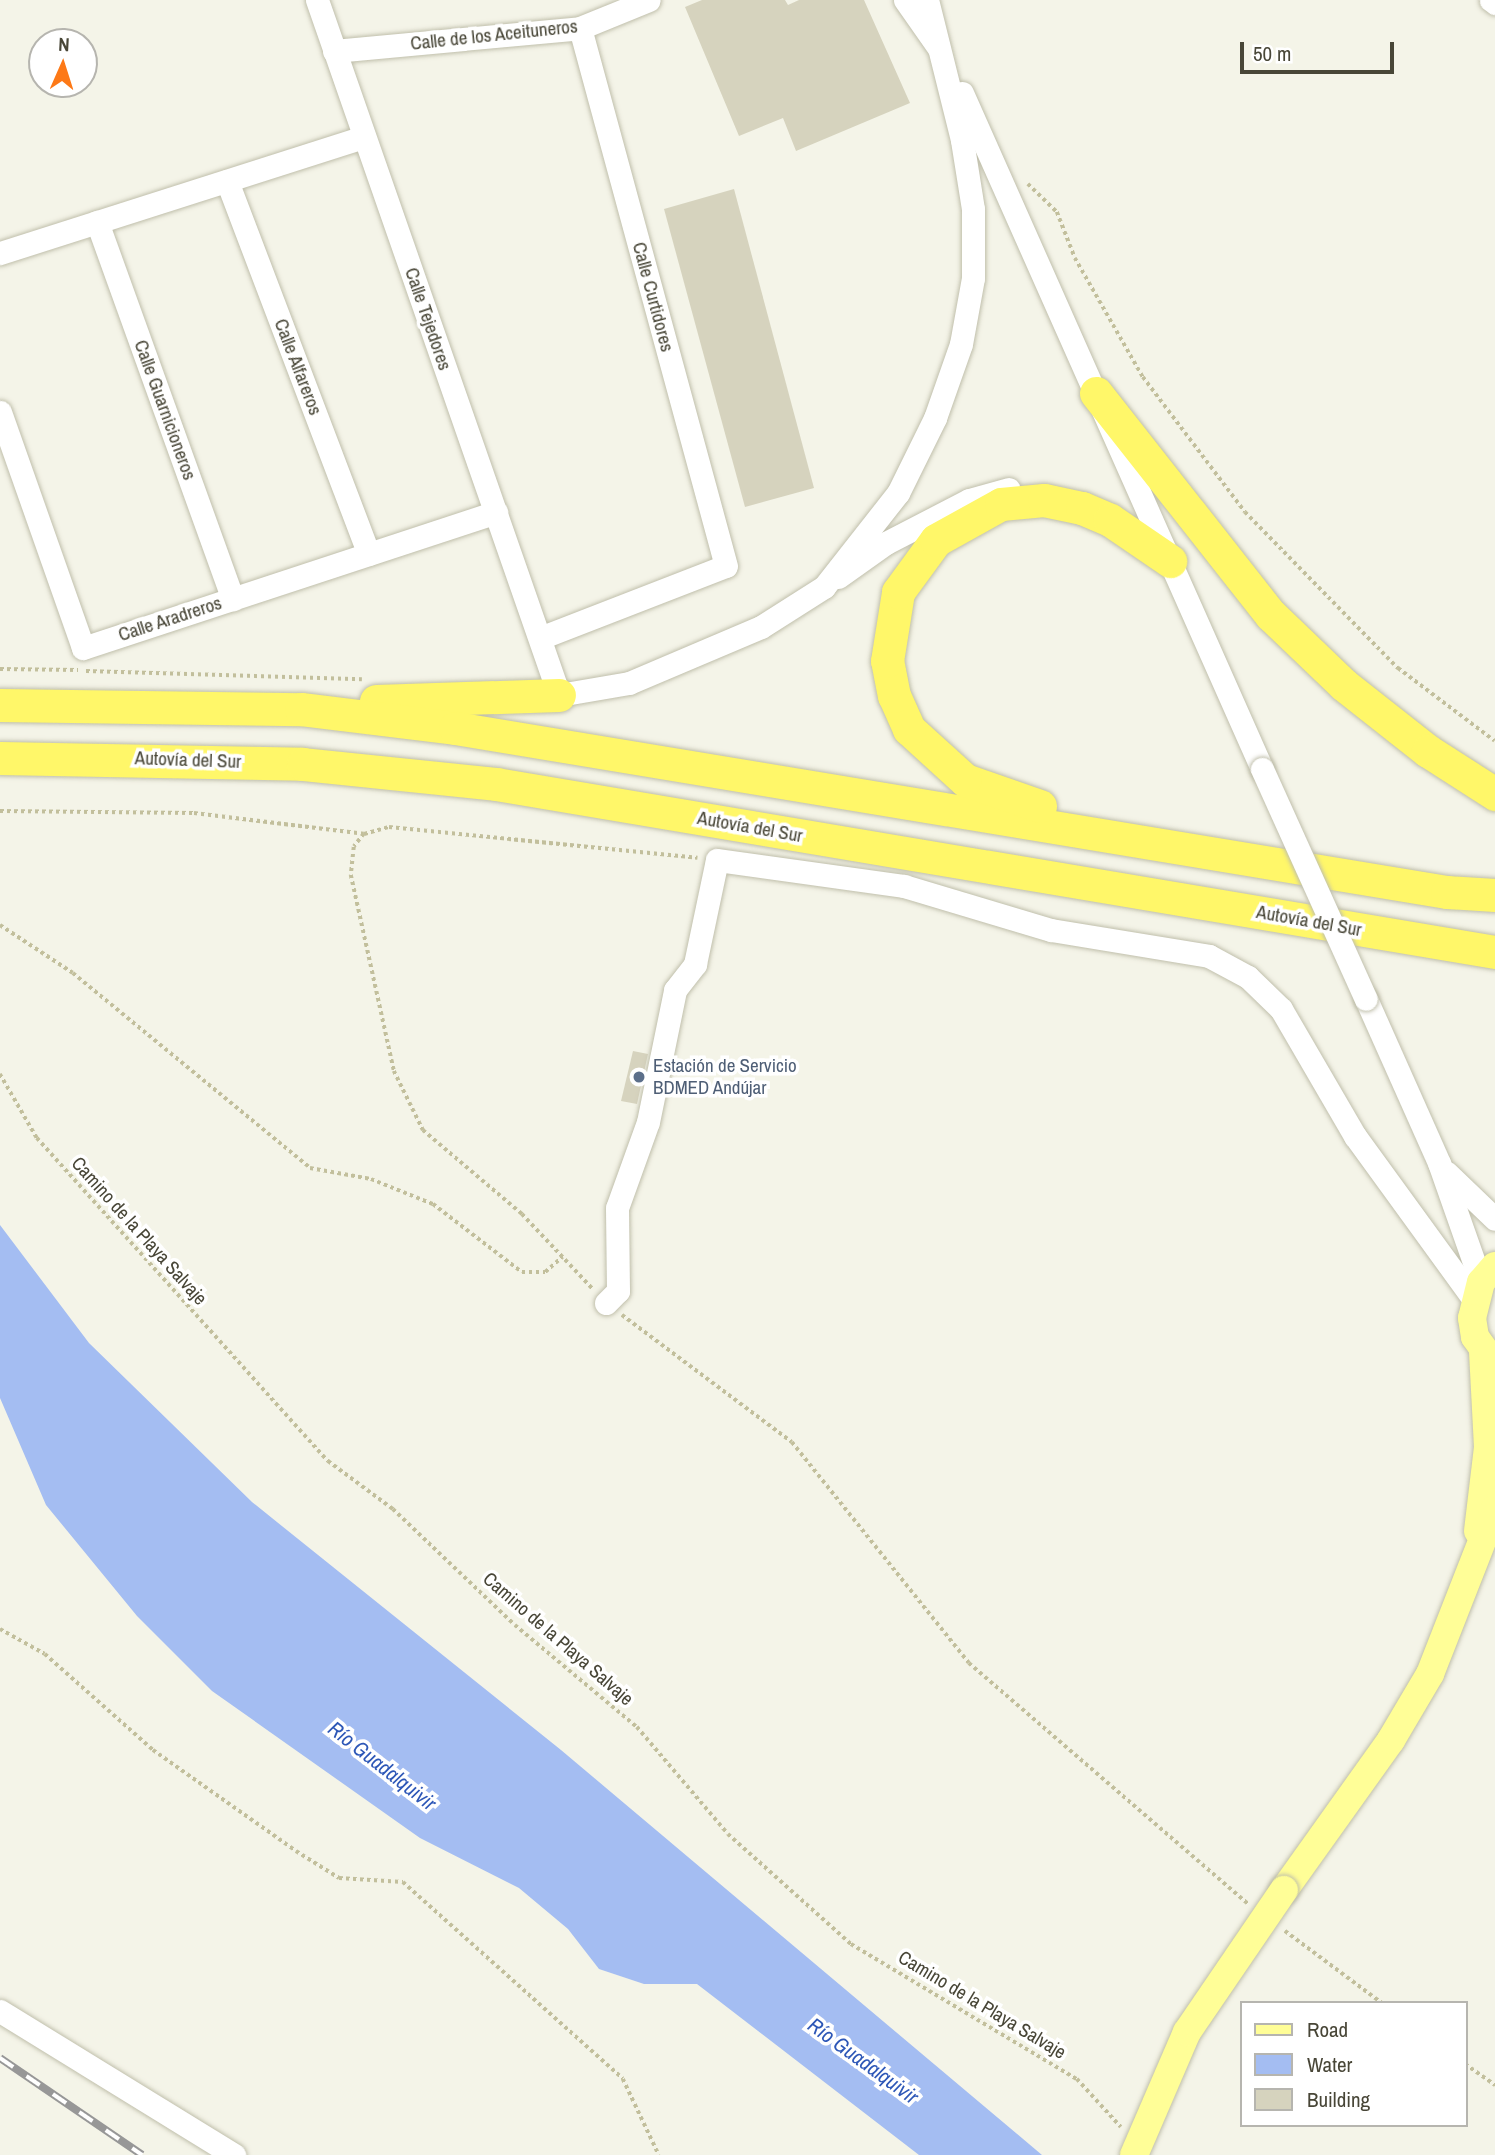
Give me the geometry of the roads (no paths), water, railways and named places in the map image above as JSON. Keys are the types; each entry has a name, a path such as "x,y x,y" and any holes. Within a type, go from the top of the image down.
{"highway":[{"path":"1096,393 1131,432 1203,535 1271,615 1345,685 1428,751 1495,794"},
{"path":"1170,561 1110,520 1044,500 1001,504 965,519 936,540 898,592 887,661 894,696 909,729 965,780 1002,796 1448,876 1495,895"},
{"path":"0,705 301,709 559,695"},
{"path":"301,709 456,728 1447,892 1495,895"},
{"name":"Autovía del Sur","path":"0,758 303,764 496,784 1495,953"}],"main road":[{"path":"1475,1558 1488,1447 1489,1359 1475,1337 1483,1283"},
{"path":"1133,2145 1187,2032 1391,1740 1423,1685 1455,1619 1495,1508"}],"street":[{"name":"Calle Tejedores","path":"317,0 559,695"},
{"name":"Calle de los Aceituneros","path":"334,51 580,28 649,0"},
{"path":"905,0 941,50 1004,184 1439,1163 1483,1283"},
{"path":"824,587 898,493 935,418 961,344 973,278 973,209 941,50 927,0"},
{"name":"Calle Curtidores","path":"540,638 726,566 580,28"},
{"path":"0,253 365,137"},
{"name":"Calle Alfareros","path":"227,181 369,554"},
{"name":"Calle Guarnicioneros","path":"97,222 233,598"},
{"name":"Calle Aradreros","path":"0,411 83,648 496,512"},
{"path":"559,695 629,683 698,657 824,587 898,537 969,500 1008,489 1055,489 1153,524"},
{"path":"606,1303 618,1291 617,1208 648,1122 675,990 695,964 717,860 904,886 1051,930 1209,956 1248,976 1281,1009 1355,1136 1483,1283"},
{"path":"1439,1163 1495,1219"},
{"path":"0,2011 234,2155"}],"water":[{"name":"Río Guadalquivir","path":"0,1225 89,1343 252,1502 561,1750 1042,2155 919,2155 697,1984 644,1984 599,1969 568,1929 519,1888 420,1838 212,1691 137,1616 46,1505 0,1398"}],"railway":[{"path":"0,2058 142,2155"}],"place":[{"name":"Estación de Servicio BDMED Andújar","path":"639,1077"}]}
